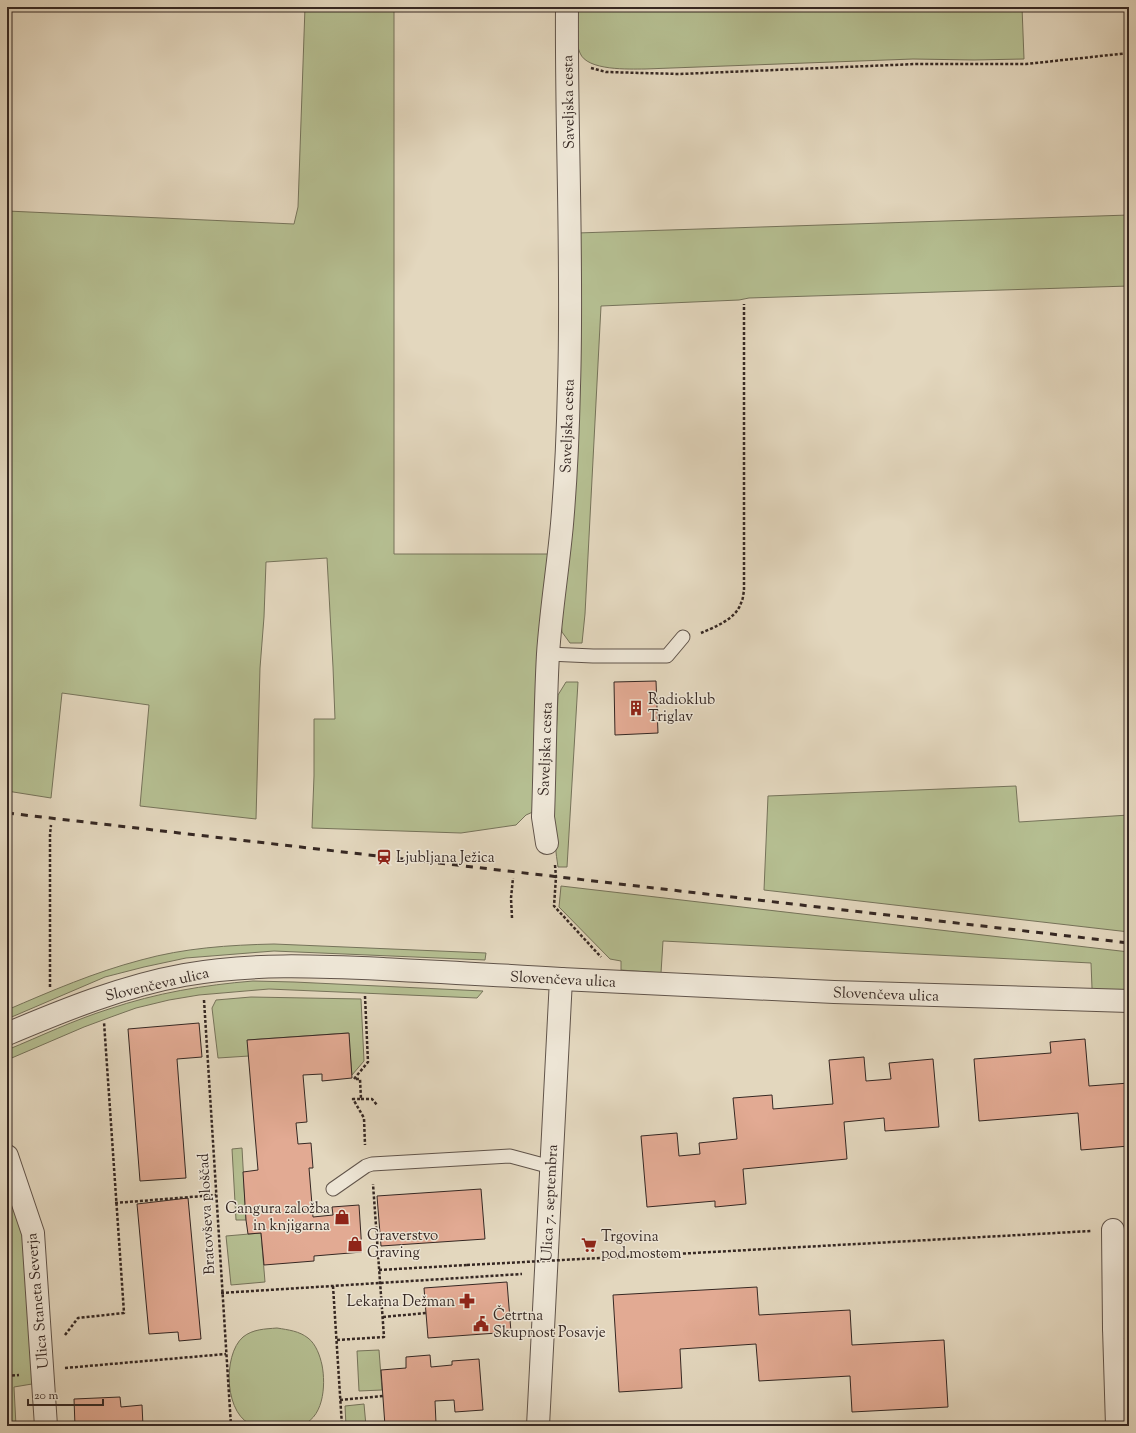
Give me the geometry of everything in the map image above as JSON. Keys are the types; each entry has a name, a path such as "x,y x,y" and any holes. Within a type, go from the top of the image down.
{"street":[{"name":"Saveljska cesta","path":"547,843 543,817 548,654 552,600 563,517 570,384 571,301 567,7"},
{"name":"Slovenčeva ulica","path":"7,1034 85,1003 133,987 183,975 235,968 319,966 834,992 1129,1001"},
{"name":"Ulica 7. septembra","path":"538,1426 561,979"},
{"name":"Ulica Staneta Severja","path":"7,1156 33,1233 46,1426"},
{"path":"1113,1230 1122,1327 1117,1426"}],"lane":[{"path":"548,654 593,656 666,656 683,637"},
{"path":"333,1189 369,1165 510,1156 551,1167"}],"path":[{"path":"567,62 606,72 680,74 916,64 1026,64 1129,53"},
{"path":"683,637 700,633 720,625 733,615 741,604 744,591 744,304"},
{"path":"50,987 51,825"},
{"path":"547,843 556,866 554,906 602,958 614,964 613,982"},
{"path":"512,918 511,898 513,878"},
{"path":"361,1099 360,1079 354,1079 368,1062 365,996"},
{"name":"Bratovševa ploščad","path":"204,1000 221,1293 231,1426"},
{"path":"65,1335 78,1318 124,1313 115,1203 104,1022"},
{"path":"337,1340 384,1337 364,1118 353,1099 372,1099 377,1105"},
{"path":"115,1203 216,1195"},
{"path":"379,1270 1113,1230"},
{"path":"221,1293 546,1273"},
{"path":"333,1286 342,1426"},
{"path":"383,1317 426,1313"},
{"path":"43,1372 52,1369 226,1354"},
{"path":"7,1375 10,1426"},
{"path":"340,1400 383,1396"}],"green space":[{"path":"305,7 394,7 394,554 552,554 535,811 526,815 516,825 461,833 312,828 314,719 335,719 327,558 266,562 260,668 256,819 140,806 149,705 62,693 51,798 7,791 7,211 294,224 298,207"},
{"path":"575,7 1022,7 1024,59 913,59 645,69 609,68 591,63 584,59 580,53 576,36"},
{"path":"1129,215 1129,286 749,298 739,300 601,306 585,614 582,643 570,643 562,632 560,612 577,233"},
{"path":"566,682 578,682 567,867 558,867 554,824 555,759 558,695"},
{"path":"1016,786 1019,822 1129,815 1129,932 764,890 768,796"},
{"path":"561,886 1129,952 1129,994 1097,993 1092,988 1091,963 663,941 661,973 621,970 621,961 610,959 559,907"},
{"path":"274,944 486,953 485,960 274,951 186,958 105,977 7,1019 7,1010 73,982 124,965 157,956 190,950 223,946"},
{"path":"253,981 483,991 477,998 269,989 199,995 136,1008 84,1027 7,1060 7,1050 70,1023 127,1003 180,990"},
{"path":"251,997 361,999 364,1061 352,1075 348,1033 248,1040 249,1056 218,1058 212,1008 216,1000"},
{"path":"242,1148 246,1220 236,1220 232,1149"},
{"path":"7,1178 22,1223 35,1377 32,1384 14,1387 16,1426 7,1426"},
{"path":"261,1233 265,1282 231,1285 226,1236"},
{"path":"277,1328 294,1331 311,1341 322,1365 324,1382 323,1392 318,1410 307,1423 298,1426 257,1427 245,1421 237,1411 232,1399 229,1371 236,1346 243,1337 251,1332"},
{"path":"379,1350 382,1390 359,1391 357,1351"},
{"path":"364,1404 366,1426 346,1426 345,1406"}],"building":[{"name":"Radioklub Triglav","path":"656,681 658,733 615,735 614,682"},
{"path":"199,1023 202,1057 177,1059 186,1178 140,1181 128,1029"},
{"path":"349,1033 352,1078 322,1081 322,1074 303,1075 307,1122 296,1123 298,1144 311,1143 313,1168 309,1168 313,1217 333,1215 332,1207 359,1205 362,1252 314,1256 314,1261 264,1265 261,1233 248,1234 246,1220 243,1172 258,1170 247,1040"},
{"path":"1085,1039 1089,1086 1129,1083 1129,1146 1081,1150 1078,1113 979,1121 974,1059 1051,1053 1050,1042"},
{"path":"864,1057 866,1081 891,1079 889,1063 933,1059 939,1127 885,1131 884,1118 844,1122 847,1159 743,1169 746,1204 715,1207 715,1201 647,1207 641,1136 677,1133 679,1156 700,1154 699,1143 737,1139 733,1098 772,1095 773,1109 833,1104 829,1060"},
{"path":"481,1189 485,1239 381,1246 377,1196"},
{"path":"188,1198 201,1339 179,1341 178,1332 149,1334 137,1204"},
{"name":"Lekarna Dežman","path":"507,1282 511,1332 428,1338 424,1288"},
{"path":"757,1287 759,1315 850,1310 852,1345 944,1340 948,1407 852,1412 850,1376 759,1381 756,1344 680,1349 682,1388 619,1392 613,1295"},
{"path":"430,1355 431,1367 452,1365 452,1361 479,1359 483,1410 455,1412 454,1400 435,1401 436,1423 385,1426 381,1370 406,1368 406,1357"},
{"path":"120,1397 121,1407 142,1405 143,1426 75,1426 74,1399"},
{"path":"436,1423 437,1426 400,1426"}],"railway":[{"path":"7,813 1129,943"}],"place":[{"name":"Radioklub Triglav","path":"636,708"},
{"name":"Ljubljana Ježica","path":"384,857"},
{"name":"Cangura založba in knjigarna","path":"342,1217"},
{"name":"Graverstvo Graving","path":"355,1244"},
{"name":"Trgovina pod mostom","path":"589,1245"},
{"name":"Lekarna Dežman","path":"467,1301"},
{"name":"Četrtna Skupnost Posavje","path":"481,1324"}]}
